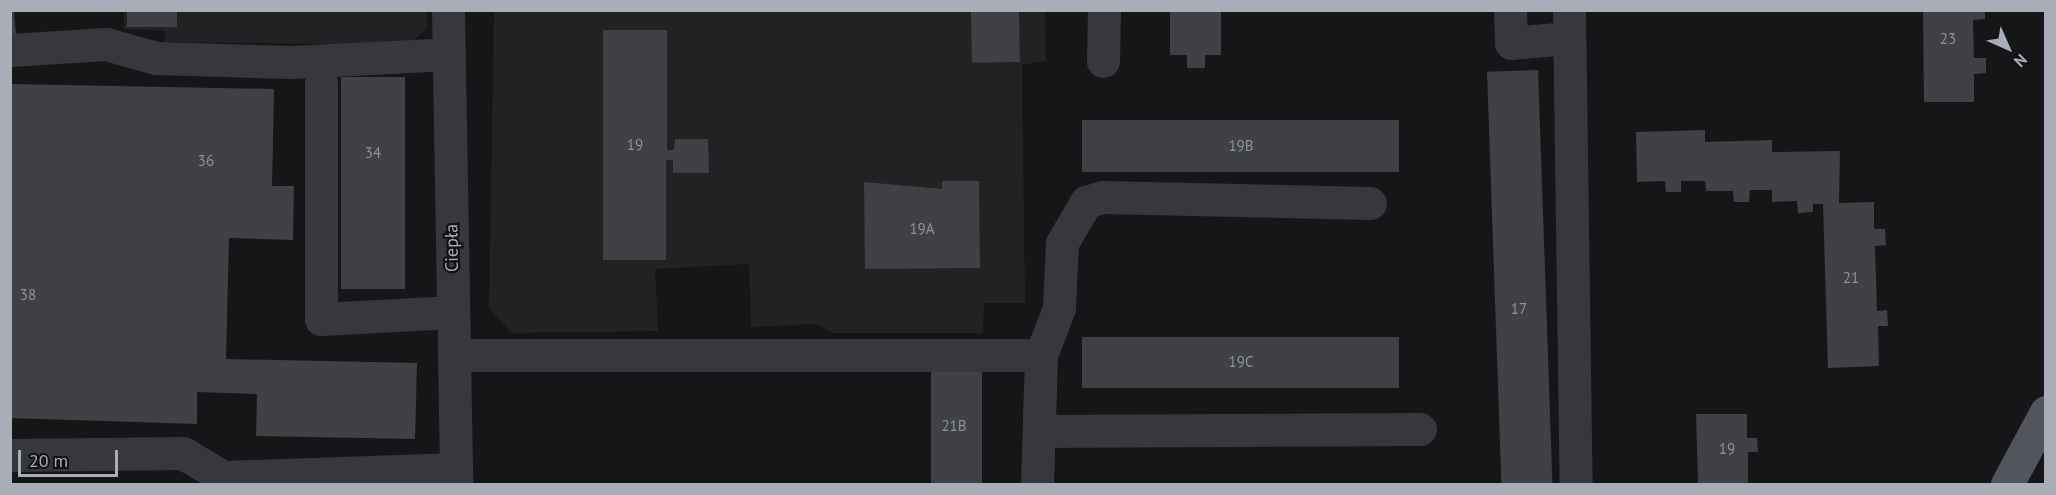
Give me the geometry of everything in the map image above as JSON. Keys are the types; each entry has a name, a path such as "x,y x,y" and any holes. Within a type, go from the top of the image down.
{"main road":[{"path":"2007,484 2046,412"}],"street":[{"name":"Ciepła","path":"448,10 456,477"},
{"path":"1103,62 1104,10"},
{"path":"1510,10 1510,43 1569,24 1576,484"},
{"path":"10,50 106,44 156,58 293,62 449,54"},
{"path":"321,82 321,319 453,312"},
{"path":"1037,484 1041,355 1059,308 1062,243 1086,202 1102,197 1370,203"},
{"path":"455,355 1041,355"},
{"path":"1039,431 1420,429"},
{"path":"10,455 183,453 223,477 456,477"}],"shaded area":[{"path":"124,11 427,11 427,28 409,45 165,42 165,31 124,29"},
{"path":"494,11 1045,11 1046,61 1022,65 1025,303 984,303 983,333 832,333 817,324 751,327 749,264 655,269 658,331 511,333 489,307"}],"building":[{"path":"10,10 14,10 16,35 10,36"},
{"path":"127,10 177,10 177,27 127,27"},
{"path":"1170,10 1221,10 1221,55 1205,55 1205,68 1187,68 1187,55 1170,55"},
{"path":"1923,10 1985,10 1985,19 1973,20 1974,58 1986,58 1986,73 1974,74 1974,102 1924,102"},
{"path":"1019,11 1020,62 972,63 971,12"},
{"path":"603,30 667,30 667,150 674,150 675,139 708,139 709,173 673,173 673,160 666,160 666,260 603,260"},
{"path":"1538,70 1552,484 1501,484 1487,72"},
{"path":"341,77 405,77 405,289 341,289"},
{"path":"10,84 274,89 272,186 294,186 293,240 229,238 226,359 417,363 415,439 256,436 257,394 197,392 197,424 10,418"},
{"path":"1082,120 1399,120 1399,172 1082,172"},
{"path":"1705,130 1705,142 1772,140 1772,152 1840,151 1839,203 1874,202 1874,229 1885,229 1886,245 1875,246 1877,311 1887,310 1888,326 1878,326 1879,366 1828,368 1823,204 1813,204 1813,212 1798,213 1797,201 1772,202 1772,190 1750,190 1749,202 1734,202 1733,191 1706,191 1705,181 1681,181 1681,192 1666,192 1665,181 1637,182 1636,132"},
{"path":"942,181 979,181 980,268 865,269 864,182 942,189"},
{"path":"1082,337 1399,337 1399,388 1082,388"},
{"path":"931,370 982,370 982,484 931,484"},
{"path":"1696,414 1747,414 1747,438 1757,438 1758,452 1748,452 1748,484 1698,484"}]}
